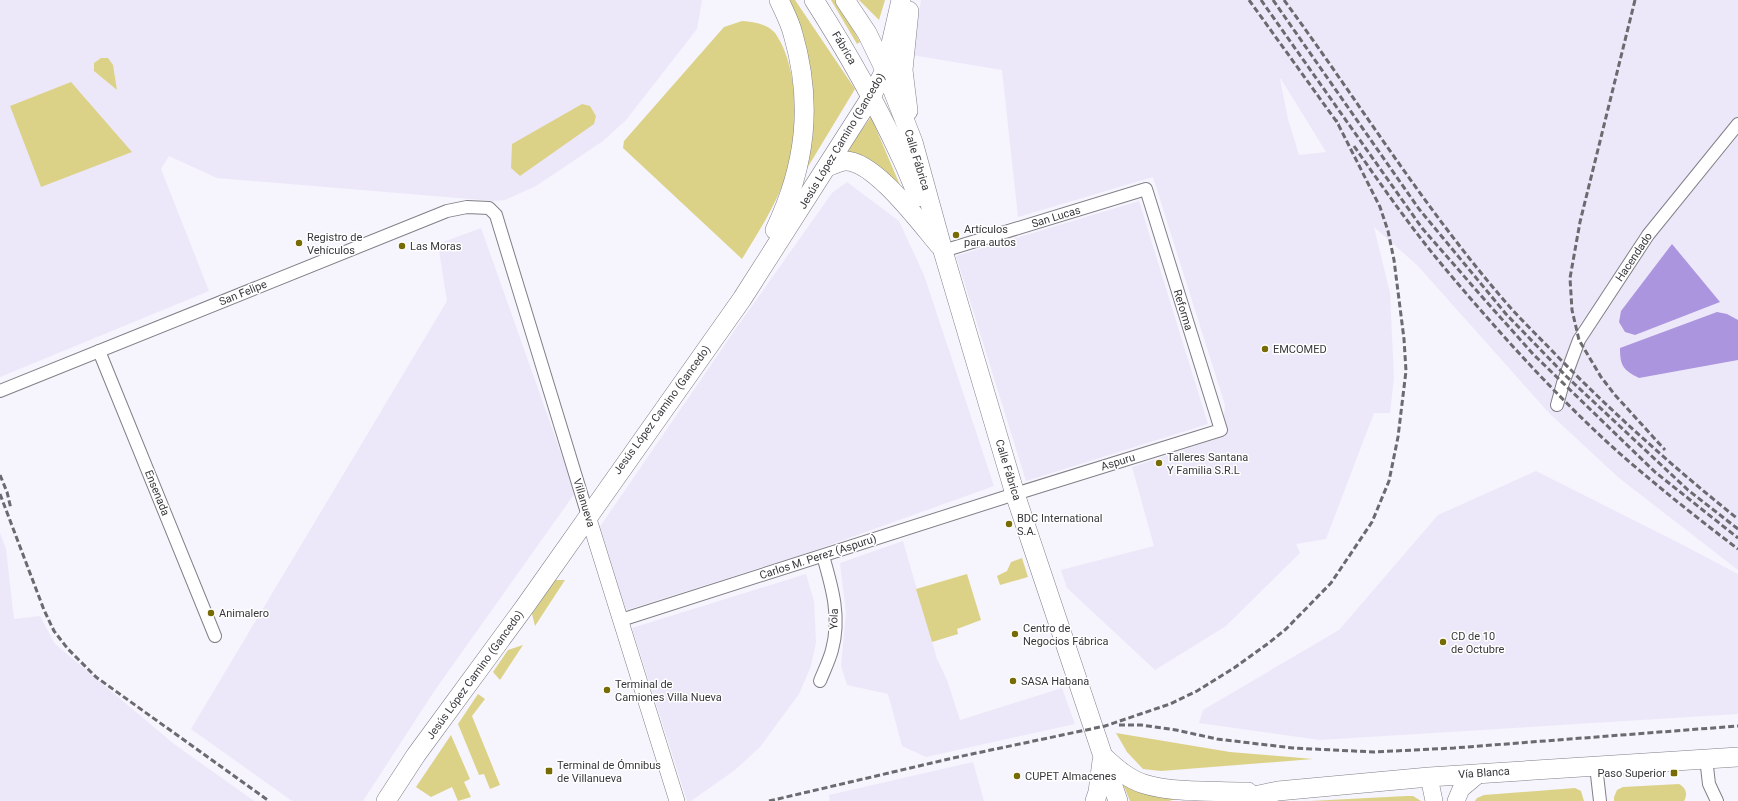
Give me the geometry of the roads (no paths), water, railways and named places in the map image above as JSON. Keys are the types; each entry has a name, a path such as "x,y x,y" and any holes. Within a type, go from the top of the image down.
{"main road":[{"path":"742,298 790,194 805,122 805,94 793,33 779,0"},
{"name":"Fábrica","path":"814,0 850,58 871,97"},
{"path":"845,0 867,33 885,70"},
{"name":"Jesús López Camino (Gancedo)","path":"386,801 416,755 526,605 742,298 827,167 871,97 885,70 901,0"},
{"path":"910,0 904,70 913,142"},
{"name":"Calle Fábrica","path":"885,70 913,142 943,251 1015,494 1118,801"},
{"name":"Calle Fábrica","path":"871,97 900,156 943,251"},
{"path":"827,167 845,162 854,163 864,168 896,194 943,251"},
{"path":"1102,755 1117,770 1144,784 1183,789 1276,795"},
{"path":"1094,801 1098,792 1102,755"},
{"name":"Vía Blanca","path":"1231,801 1429,777 1738,757"},
{"path":"1456,801 1461,789 1480,773"},
{"path":"1429,777 1434,801"}],"street":[{"name":"Hacendado","path":"1557,405 1563,383 1579,340 1648,235 1738,124"},
{"name":"San Lucas","path":"943,251 1146,189"},
{"name":"Reforma","path":"1146,189 1221,430"},
{"name":"San Felipe","path":"0,391 447,211 466,207 489,208"},
{"name":"Villanueva","path":"489,208 496,215 676,801"},
{"name":"Ensenada","path":"99,351 215,636"},
{"name":"Aspuru","path":"1015,494 1221,430"},
{"name":"Carlos M. Perez (Aspuru)","path":"621,620 1015,494"},
{"name":"Yola","path":"820,682 832,650 836,613 833,589 823,556"},
{"path":"1706,758 1709,784 1718,801"},
{"path":"1596,766 1600,801"}],"railway":[{"path":"1249,0 1339,125"},
{"path":"1261,0 1422,228 1484,299 1533,354 1655,472 1738,538"},
{"path":"1273,0 1419,209 1506,314 1566,376 1688,490 1738,529"},
{"path":"1284,0 1421,194 1478,269 1509,306 1622,420 1738,519"},
{"path":"1635,0 1580,222 1570,278 1572,310 1579,340 1601,377 1615,395 1665,450"},
{"path":"769,801 953,758 1105,726 1170,704 1197,691 1234,668 1270,642 1286,629 1331,583 1372,522 1389,481 1398,437 1406,371 1404,339 1394,260 1388,231 1380,207 1336,120"},
{"path":"1354,146 1435,257 1530,365 1573,410 1618,452 1677,502 1738,549"},
{"path":"0,475 7,492 11,509"},
{"path":"0,494 44,610 54,631 68,649 96,677 269,801"},
{"path":"1119,725 1141,725 1176,730 1217,739 1293,748 1374,752 1454,748 1738,726"}],"place":[{"name":"Artículos para autos","path":"956,235"},
{"name":"Registro de Vehículos","path":"299,243"},
{"name":"Las Moras","path":"402,246"},
{"name":"EMCOMED","path":"1265,349"},
{"name":"Talleres Santana Y Familia S.R.L","path":"1159,463"},
{"name":"BDC International S.A.","path":"1009,524"},
{"name":"Animalero","path":"211,613"},
{"name":"Centro de Negocios Fábrica","path":"1015,634"},
{"name":"CD de 10 de Octubre","path":"1443,642"},
{"name":"SASA Habana","path":"1013,681"},
{"name":"Terminal de Camiones Villa Nueva","path":"607,690"},
{"name":"Terminal de Ómnibus de Villanueva","path":"549,771"},
{"name":"Paso Superior","path":"1674,773"},
{"name":"CUPET Almacenes","path":"1017,776"}]}
